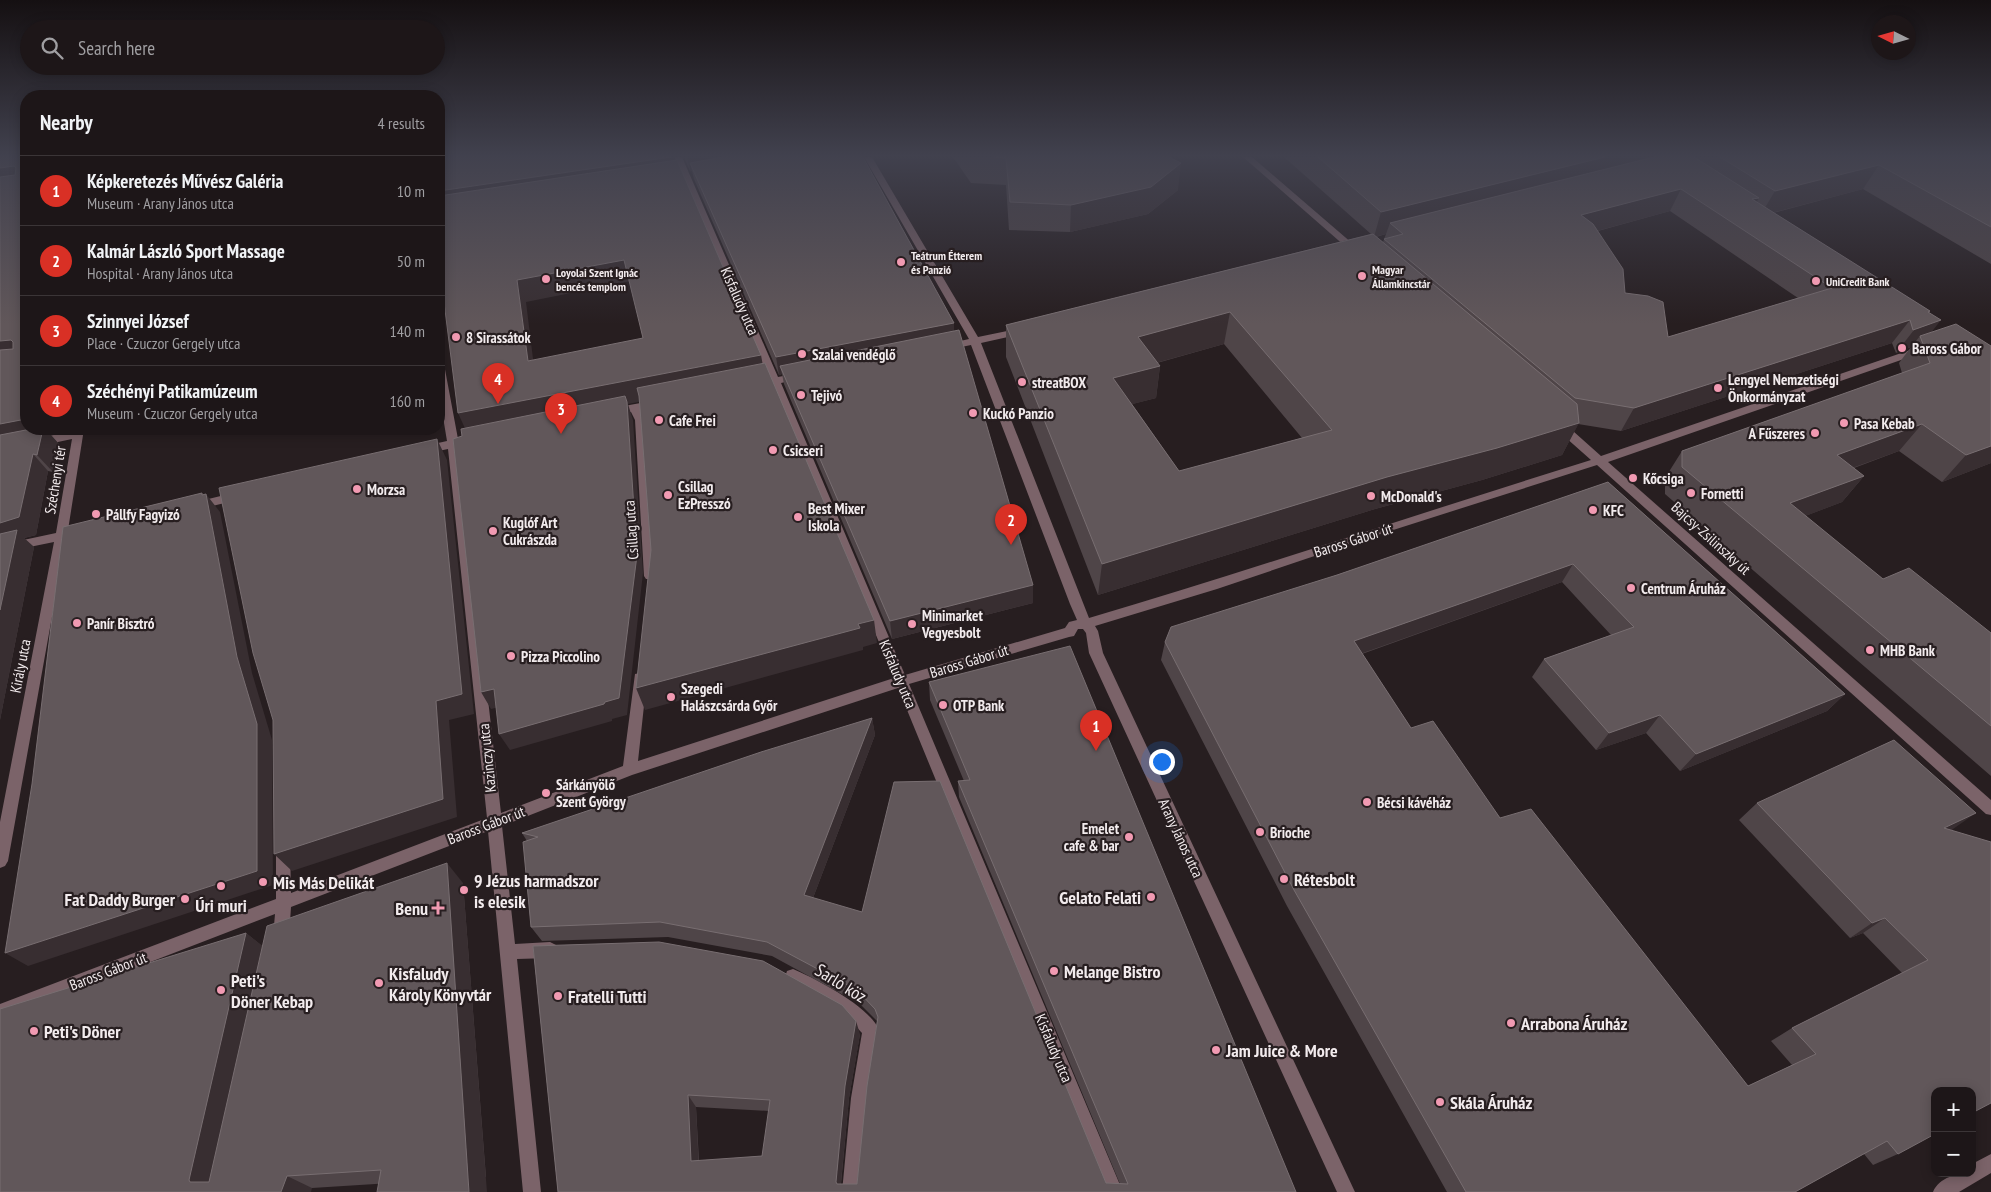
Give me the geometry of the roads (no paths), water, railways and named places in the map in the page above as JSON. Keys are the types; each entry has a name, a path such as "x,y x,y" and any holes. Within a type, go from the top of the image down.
{"street":[{"name":"Kisfaludy utca","path":"702,213 776,381 1114,1192"},
{"name":"Arany János utca","path":"900,213 975,342 1076,604 1086,624 1092,631 1096,653 1346,1192"},
{"path":"1311,213 1366,260"},
{"path":"937,349 1033,328"},
{"name":"Baross Gábor út","path":"0,1012 630,770 902,681 1068,632 1073,625 1086,624 1213,586 1371,533 1600,461 1928,348"},
{"path":"747,386 814,374"},
{"path":"445,398 453,444"},
{"path":"606,413 672,400"},
{"name":"Csillag utca","path":"635,407 640,420 651,573 649,592"},
{"name":"Bajcsy-Zsilinszky út","path":"1549,417 1991,809"},
{"path":"30,444 63,435"},
{"name":"Széchenyi tér","path":"62,536 77,435"},
{"path":"408,454 481,438"},
{"name":"Kazinczy utca","path":"453,444 532,1192"},
{"path":"186,508 226,504 244,494"},
{"path":"0,549 90,529"},
{"name":"Király utca","path":"1,854 62,536"},
{"path":"630,770 641,670"},
{"path":"279,947 284,904 283,837"},
{"path":"508,952 564,950"},
{"name":"Sarló köz","path":"780,970 853,1011 871,1030 860,1098 851,1192"},
{"path":"1942,1192 1991,1163"}],"place":[{"name":"Teátrum Étterem és Panzió","path":"901,262"},
{"name":"Magyar Államkincstár","path":"1362,276"},
{"name":"Loyolai Szent Ignác bencés templom","path":"546,279"},
{"name":"UniCredit Bank","path":"1816,281"},
{"name":"8 Sirassátok","path":"456,337"},
{"name":"Baross Gábor","path":"1902,348"},
{"name":"Szalai vendéglő","path":"802,354"},
{"name":"streatBOX","path":"1022,382"},
{"name":"Lengyel Nemzetiségi Önkormányzat","path":"1718,388"},
{"name":"Tejivó","path":"801,395"},
{"name":"Széchényi Patikamúzeum","path":"498,404"},
{"name":"Kuckó Panzio","path":"973,413"},
{"name":"Cafe Frei","path":"659,420"},
{"name":"Pasa Kebab","path":"1844,423"},
{"name":"A Fűszeres","path":"1815,433"},
{"name":"Szinnyei József","path":"561,434"},
{"name":"Csicseri","path":"773,450"},
{"name":"Kőcsiga","path":"1633,478"},
{"name":"Morzsa","path":"357,489"},
{"name":"Fornetti","path":"1691,493"},
{"name":"Csillag EzPresszó","path":"668,495"},
{"name":"McDonald's","path":"1371,496"},
{"name":"KFC","path":"1593,510"},
{"name":"Pállfy Fagyizó","path":"96,514"},
{"name":"Best Mixer Iskola","path":"798,517"},
{"name":"Kuglóf Art Cukrászda","path":"493,531"},
{"name":"Kalmár László Sport Massage","path":"1011,545"},
{"name":"Centrum Áruház","path":"1631,588"},
{"name":"Panír Bisztró","path":"77,623"},
{"name":"Minimarket Vegyesbolt","path":"912,624"},
{"name":"MHB Bank","path":"1870,650"},
{"name":"Pizza Piccolino","path":"511,656"},
{"name":"Szegedi Halászcsárda Győr","path":"671,697"},
{"name":"OTP Bank","path":"943,705"},
{"name":"Képkeretezés Művész Galéria","path":"1096,751"},
{"name":"Sárkányölő Szent György","path":"546,793"},
{"name":"Bécsi kávéház","path":"1367,802"},
{"name":"Brioche","path":"1260,832"},
{"name":"Emelet cafe & bar","path":"1129,837"},
{"name":"Rétesbolt","path":"1284,879"},
{"name":"Mis Más Delikát","path":"263,882"},
{"name":"Úri muri","path":"221,886"},
{"name":"9 Jézus harmadszor is elesik","path":"464,890"},
{"name":"Gelato Felati","path":"1151,897"},
{"name":"Fat Daddy Burger","path":"185,899"},
{"name":"Benu","path":"438,908"},
{"name":"Melange Bistro","path":"1054,971"},
{"name":"Kisfaludy Károly Könyvtár","path":"379,983"},
{"name":"Peti's Döner Kebap","path":"221,990"},
{"name":"Fratelli Tutti","path":"558,996"},
{"name":"Arrabona Áruház","path":"1511,1023"},
{"name":"Peti's Döner","path":"34,1031"},
{"name":"Jam Juice & More","path":"1216,1050"},
{"name":"Skála Áruház","path":"1440,1102"}]}
